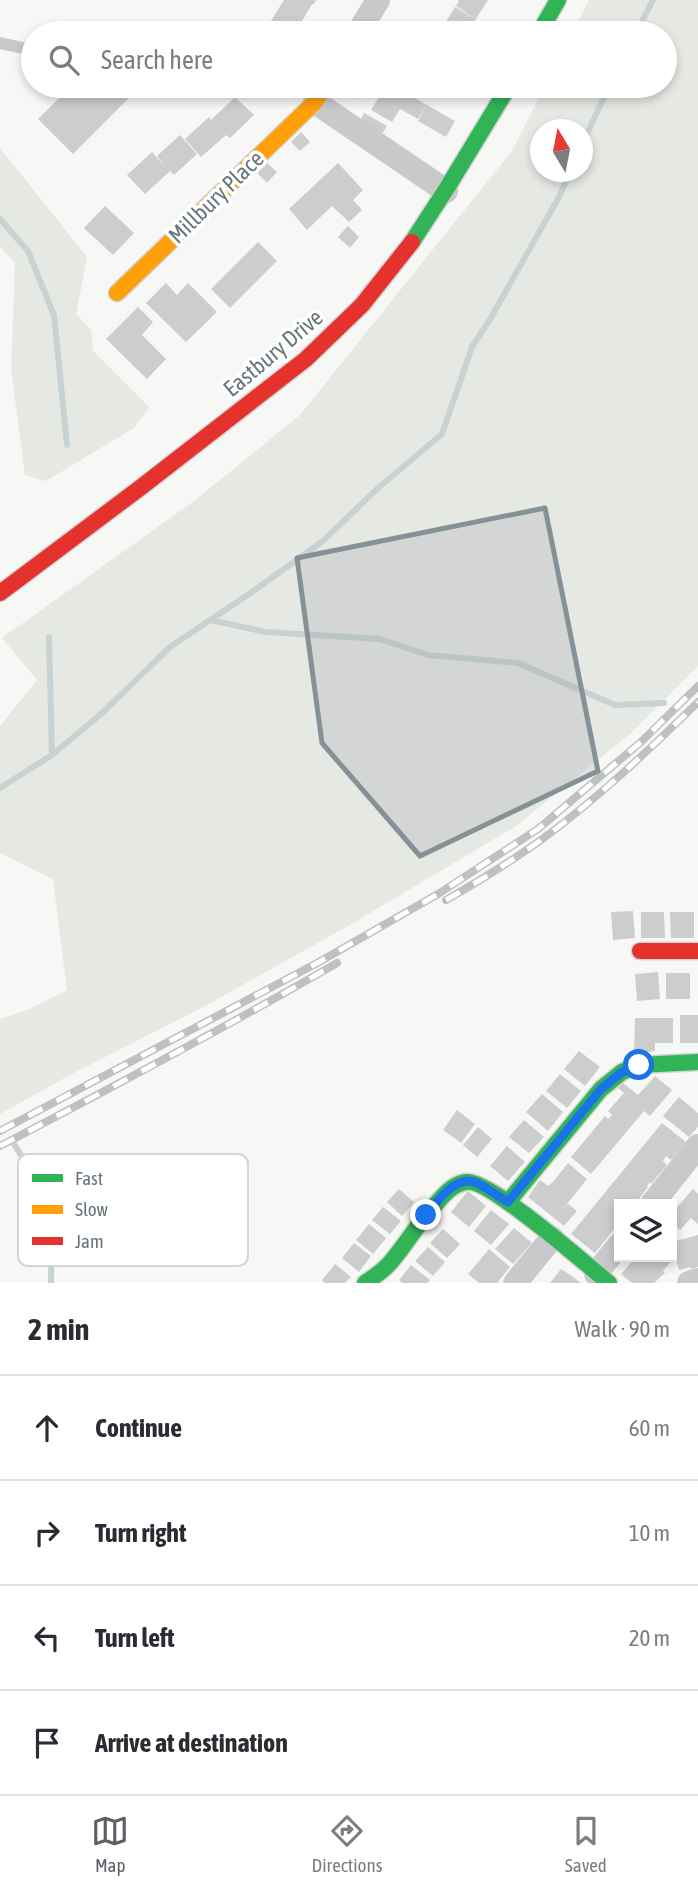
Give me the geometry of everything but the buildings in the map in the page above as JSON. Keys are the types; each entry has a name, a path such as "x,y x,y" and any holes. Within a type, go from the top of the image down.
{"street":[{"path":"365,21 378,0"},
{"path":"546,21 558,0"},
{"name":"Millbury Place","path":"117,293 316,98"},
{"name":"Millbury Place","path":"325,98 446,191"},
{"name":"Eastbury Drive","path":"0,593 117,507 240,411 317,348 350,317 379,286 410,245 502,98"},
{"path":"640,951 698,951"},
{"path":"508,1202 601,1089 622,1072 639,1065 698,1062"},
{"path":"656,1199 698,1146"},
{"path":"365,1283 391,1262 426,1215 448,1191 469,1181 508,1202 603,1278 614,1255"},
{"path":"514,1283 552,1238"},
{"path":"689,1283 698,1280"}],"lane":[{"path":"0,43 21,48"}],"highlighted area":[{"path":"545,508 598,771 420,856 322,743 297,558"}],"shaded area":[{"path":"589,0 698,0 698,666 631,733 516,826 355,922 207,1005 0,1114 0,1019 30,1009 67,990 53,879 0,853 0,726 37,680 2,638 194,501 300,415 512,151 539,98 677,98 677,21 578,21"},
{"path":"0,148 87,257 76,314 91,330 93,351 149,407 134,428 46,481 25,475 11,369 15,263 0,247"}],"waterway":[{"path":"642,21 653,0"},
{"path":"593,121 604,98"},
{"path":"0,788 52,755 101,714 170,647 323,541 378,488 442,434 472,347 566,182"},
{"path":"0,219 28,251 54,315 67,445"},
{"path":"210,620 266,632 380,639 428,655 518,663 615,705 664,703"},
{"path":"49,637 52,755"},
{"path":"12,1141 20,1154"},
{"path":"51,1266 51,1283"}],"railway":[{"path":"0,1131 319,962 438,894 538,829 641,742 698,686"},
{"path":"446,900 506,864 562,824 622,774 698,702"},
{"path":"0,1146 337,963"}],"traffic: fast":[{"path":"546,21 558,0"},
{"path":"412,242 502,98"},
{"path":"508,1202 601,1089 622,1072 639,1065 698,1062"},
{"path":"365,1283 390,1263 445,1194 460,1183 466,1182 478,1184 515,1207 609,1283"}],"traffic: slow":[{"path":"117,293 318,98"}],"traffic: jam":[{"path":"0,593 306,359 362,305 412,242"},
{"path":"640,951 698,951"}],"route":[{"path":"426,1215 448,1191 469,1181 508,1202 601,1089 622,1072 639,1065"}]}
